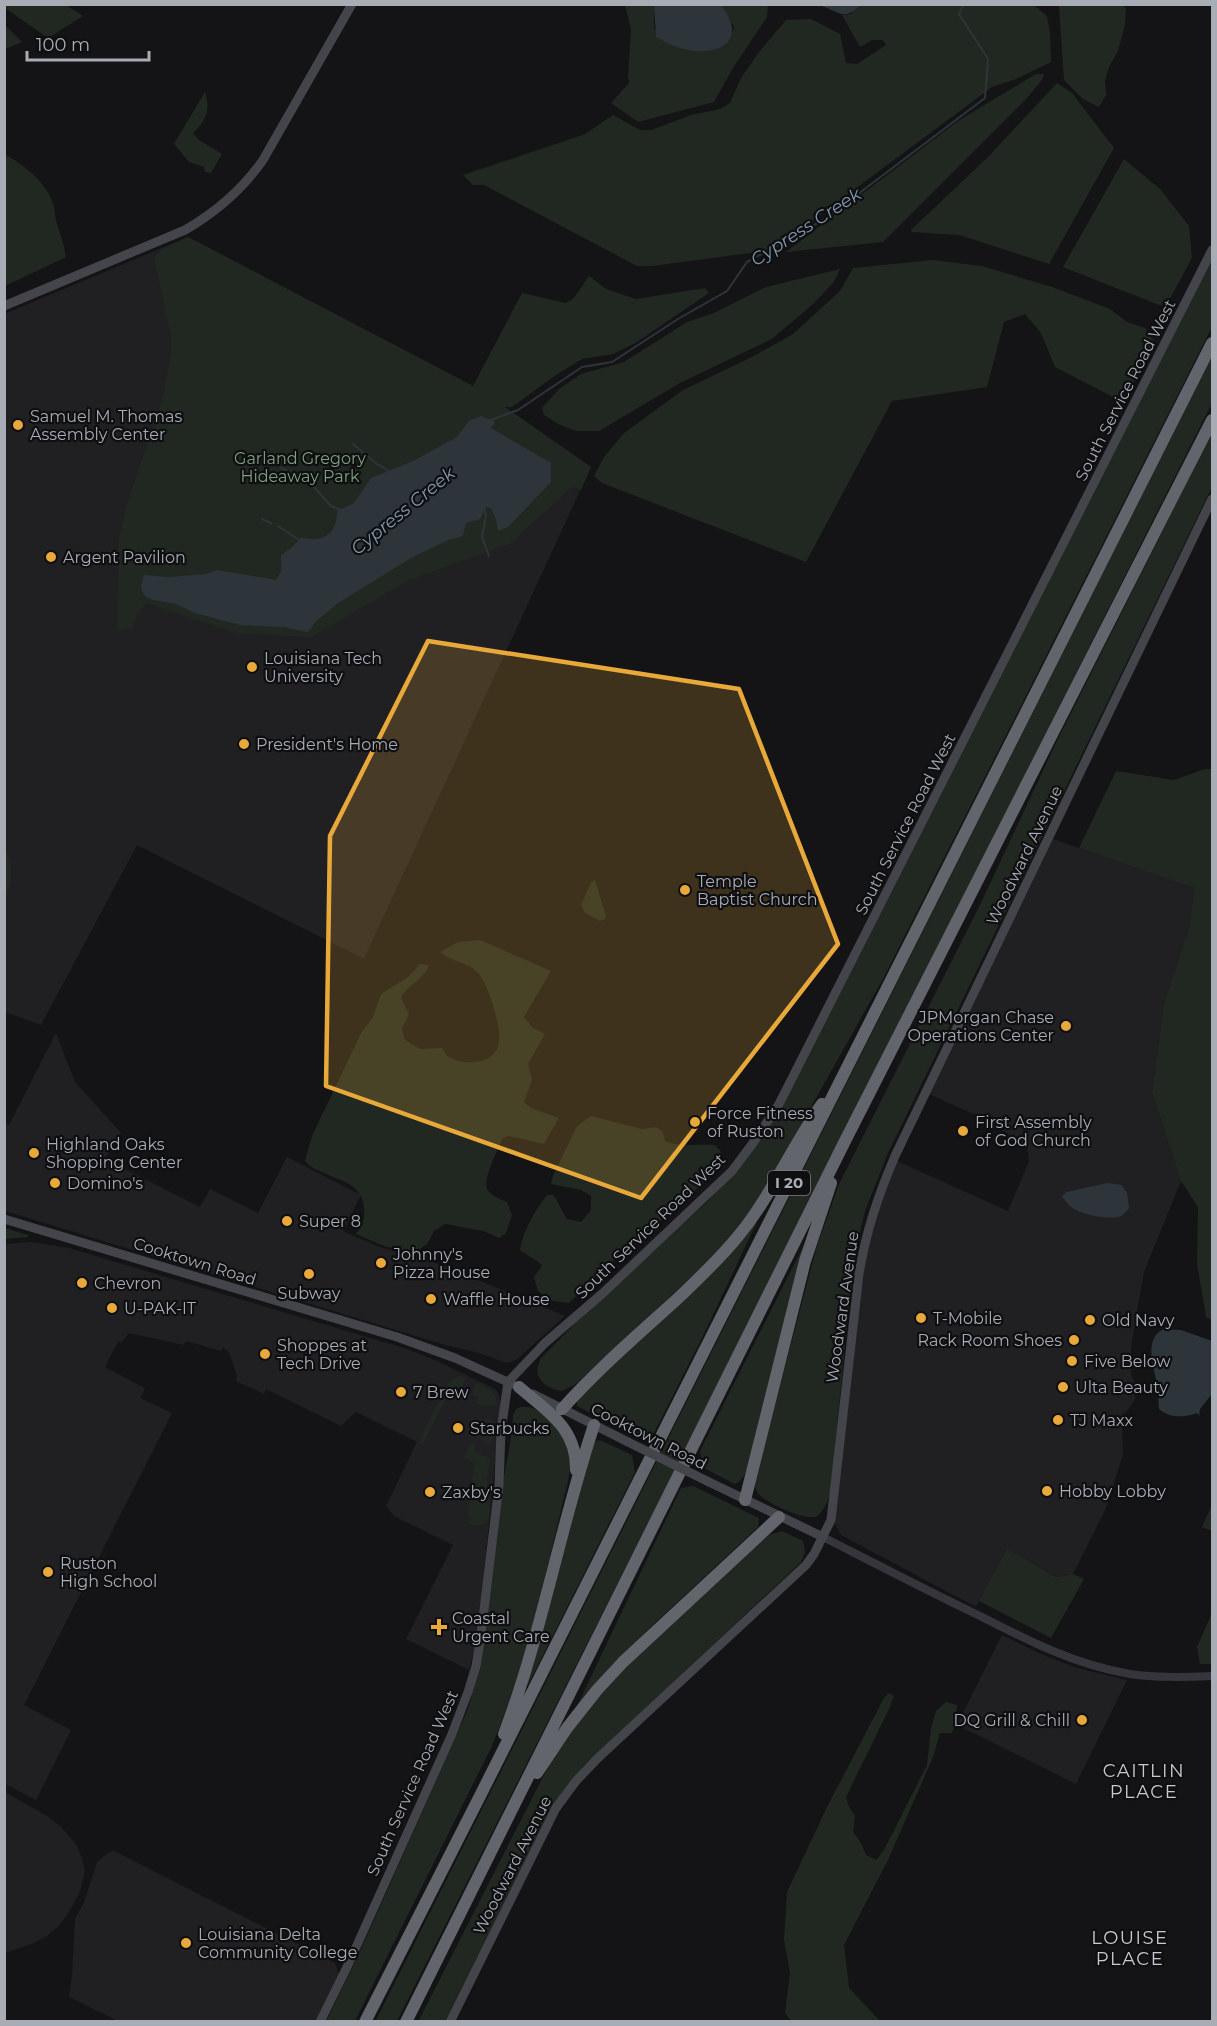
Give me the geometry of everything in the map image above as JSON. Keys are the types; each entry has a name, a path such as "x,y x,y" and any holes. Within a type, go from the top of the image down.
{"highway":[{"name":"I 20","path":"364,2022 1212,343"},
{"name":"I 20","path":"406,2022 844,1143 1212,420"},
{"path":"562,1409 602,1368 715,1263 739,1236 769,1192 808,1124 847,1068"},
{"path":"745,1500 805,1261 844,1143"},
{"path":"514,1385 559,1421 568,1434 576,1458 575,1480"},
{"path":"482,1792 533,1650 575,1480 594,1425"},
{"path":"497,1838 543,1764 597,1690 623,1662 779,1517"}],"main road":[{"path":"4,306 185,230 209,215 232,196 262,160 352,4"},
{"name":"South Service Road West","path":"321,2022 452,1734 476,1666 499,1485 501,1431 514,1385 545,1343 603,1293 732,1171 779,1104 1212,250"},
{"name":"Woodward Avenue","path":"450,2022 556,1808 576,1781 630,1727 806,1565 823,1537 831,1520 859,1274 864,1243 876,1199 894,1156 1212,499"},
{"name":"Cooktown Road","path":"4,1219 397,1337 455,1358 823,1537"}],"street":[{"name":"Cooktown Road","path":"823,1537 1065,1657 1087,1664 1154,1677 1212,1676"}],"highlighted area":[{"path":"428,641 739,689 838,944 641,1198 326,1086 330,836"}],"shaded area":[{"name":"Louisiana Tech University","path":"188,237 473,386 591,467 364,959 137,845 41,1025 5,1012 4,314"},
{"path":"1053,839 1194,888 1190,924 1164,1003 1152,1093 1181,1181 1144,1272 1131,1347 1131,1375 1136,1385 1135,1399 1123,1414 1123,1455 1106,1508 1073,1574 1057,1577 1007,1548 976,1607 841,1535 835,1524 836,1508 865,1260 877,1210 897,1161 1008,1211 1029,1161 1027,1145 980,1117 929,1094"},
{"path":"56,1033 75,1082 121,1133 105,1159 200,1207 210,1189 258,1213 287,1157 361,1195 343,1231 377,1246 442,1265 565,1316 516,1360 507,1363 5,1211 5,1123 9,1125"},
{"path":"31,1242 69,1248 407,1349 495,1389 499,1394 501,1404 481,1602 476,1643 469,1670 406,1639 453,1545 394,1516 386,1506 417,1442 356,1412 341,1426 266,1389 264,1394 236,1381 237,1376 229,1352 223,1348 221,1351 186,1341 184,1345 129,1333 121,1343 118,1341 105,1367 145,1388 140,1398 172,1413 24,1705 71,1730 36,1800 5,1784 4,1244"},
{"path":"1002,1635 1077,1668 1127,1680 1076,1784 957,1725"},
{"path":"5,1792 49,1817 61,1827 76,1844 85,1871 80,1891 59,1926 34,1943 5,1953"},
{"name":"Louisiana Delta Community College","path":"114,1851 335,1963 339,1974 316,2021 118,2021 69,1997 75,1919 84,1902 97,1862"}],"green space":[{"path":"5,4 66,5 83,16 48,38 5,8"},
{"path":"625,5 654,5 654,29 678,47 707,51 730,40 734,27 721,5 768,5 767,17 733,68 714,102 638,122 611,103 629,83 631,29"},
{"path":"861,5 1034,5 1047,16 1051,62 1016,79 992,87 773,250 637,266 484,185 473,185 463,175 585,134 613,115 640,130 651,130 691,115 720,109 730,103 741,78 786,20 811,19 840,34 846,63 857,64 886,45 883,40 872,40 860,47 842,15 851,14"},
{"path":"1059,5 1122,5 1126,8 1125,24 1118,51 1109,67 1105,81 1106,95 1099,107 1083,99 1064,80"},
{"path":"5,25 22,42 5,49"},
{"path":"1036,74 1044,74 1042,80 1027,98 883,242 786,252 958,121"},
{"path":"1057,83 1072,93 1114,148 1049,264 959,235 912,232 911,230 989,156"},
{"path":"205,92 206,114 193,133 199,140 222,154 211,173 205,172 204,167 189,162 174,144"},
{"path":"4,154 27,170 47,191 54,207 66,257 5,286"},
{"path":"1124,159 1160,189 1189,226 1192,258 1167,304 1159,305 1063,267"},
{"name":"Garland Gregory Hideaway Park","path":"188,237 473,386 522,293 566,303 574,298 589,276 606,289 636,299 705,288 709,293 637,342 613,354 582,359 512,407 505,407 591,467 581,490 573,486 511,543 407,581 311,637 236,633 147,603 137,614 133,628 118,630 119,539 127,505 164,394 171,353 171,336 154,258 162,249"},
{"path":"1212,259 1212,327 885,975 763,1193 731,1236 703,1266 576,1384 562,1391 549,1387 540,1380 538,1375 537,1369 542,1357 602,1296 706,1203 740,1166 807,1058"},
{"path":"932,260 982,266 1052,287 1110,309 1127,322 1145,328 1154,341 1130,390 1123,395 1113,397 1055,367 1041,333 1025,314 1004,322 987,387 892,401 806,562 602,483 594,476 604,457 624,433 683,390 752,357 793,334 840,291 853,268"},
{"path":"840,269 834,282 813,304 772,339 680,383 599,431 577,431 560,425 544,415 542,408 559,389 581,374 624,362 687,322 714,313 766,287"},
{"path":"1212,356 1212,403 397,2021 375,2022"},
{"path":"1212,433 1212,487 888,1153 865,1211 853,1263 829,1495 825,1507 817,1516 805,1516 786,1510 762,1497 756,1490 755,1480 817,1246 839,1184 979,907 1055,745"},
{"path":"1205,769 1212,769 1212,1320 1206,1317 1197,1264 1198,1207 1181,1181 1152,1093 1164,1003 1190,924 1194,888 1079,848 1116,771 1174,780"},
{"path":"5,847 10,860 11,873 5,900"},
{"path":"595,880 606,916 600,921 585,913 581,905 591,882"},
{"path":"480,940 551,971 524,1017 533,1028 545,1034 528,1064 532,1080 524,1102 531,1108 559,1118 544,1144 509,1136 503,1138 486,1184 491,1194 507,1202 512,1215 506,1233 499,1238 483,1231 445,1224 434,1231 427,1244 412,1254 384,1246 356,1234 364,1219 362,1198 349,1184 321,1172 305,1161 312,1136 361,1033 373,1017 381,994 408,977 420,964 429,965 423,975 401,998 409,1014 402,1029 405,1040 420,1049 442,1048 450,1057 463,1062 476,1062 494,1054 499,1042 499,1033 491,999 483,980 475,970 440,952 458,942"},
{"path":"591,1116 642,1129 656,1127 663,1132 665,1141 671,1143 715,1145 721,1152 719,1165 711,1176 614,1260 569,1303 553,1301 538,1291 534,1277 542,1266 520,1250 530,1221 547,1195 553,1195 567,1219 581,1222 591,1210 591,1196 581,1190 551,1184 577,1126"},
{"path":"756,1220 701,1340 653,1435 643,1437 630,1433 577,1406 577,1399"},
{"path":"5,1228 28,1235 28,1237 5,1239"},
{"path":"807,1239 747,1472 735,1484 702,1467 700,1451"},
{"path":"459,1376 465,1379 460,1395 461,1389 455,1387 453,1392 447,1388 449,1382"},
{"path":"476,1383 493,1393 497,1405 481,1406 477,1403 479,1398 472,1394"},
{"path":"441,1397 446,1399 423,1444 420,1443 421,1437"},
{"path":"521,1407 538,1410 562,1430 571,1463 543,1582 515,1683 491,1748 355,2021 326,2022 359,1954 468,1709 485,1633 499,1505 513,1415 516,1409"},
{"path":"490,1419 494,1423 493,1439 489,1443 472,1435 467,1440 476,1421"},
{"path":"600,1440 632,1455 635,1472 528,1685 526,1684 572,1513 594,1442"},
{"path":"472,1442 475,1443 474,1451 490,1459 487,1481 489,1521 479,1526 468,1523 474,1463 464,1457"},
{"path":"693,1486 759,1518 758,1527 653,1625 577,1706 681,1488"},
{"path":"1212,1505 1212,1531 1202,1527"},
{"path":"782,1531 803,1541 805,1552 801,1562 617,1735 546,1818 445,2021 418,2022 548,1767 562,1744 600,1694 621,1671 769,1535"},
{"path":"1007,1548 1056,1577 1073,1574 1084,1579 1051,1638 979,1601"},
{"path":"1212,1613 1212,1664 1200,1664 1197,1647"},
{"path":"889,1693 894,1696 888,1711 846,1797 855,1816 853,1832 866,1855 876,1860 884,1850 927,1765 931,1728 936,1711 946,1702 957,1705 952,1733 940,1733 933,1757 888,1860 844,1945 849,1988 880,2021 791,2021 785,2013 790,1973 784,1940 787,1892 827,1807 884,1698"}],"water":[{"path":"861,4 855,10 845,14 818,5"},
{"path":"654,5 721,5 732,30 730,39 724,46 714,50 690,50 672,45 656,37"},
{"path":"481,416 495,422 491,428 551,463 551,482 508,527 498,531 491,508 486,507 480,519 466,523 463,535 411,558 338,603 315,622 308,632 284,627 240,625 195,613 176,604 153,600 145,596 142,591 144,575 168,577 207,574 217,570 276,580 281,572 281,555 301,538 316,539 327,535 334,526 337,511 354,503 371,478 415,460 457,437 469,421"},
{"path":"1107,1183 1122,1185 1127,1193 1129,1208 1120,1216 1100,1217 1081,1212 1070,1206 1062,1196 1067,1192"},
{"path":"1164,1329 1181,1330 1212,1341 1212,1394 1200,1409 1199,1416 1197,1413 1172,1416 1159,1409 1151,1348 1157,1334"}],"waterway":[{"name":"Cypress Creek","path":"488,421 518,410 582,367 612,362 678,319 727,291 747,262 825,219 985,98 988,59 959,14 964,4"},
{"path":"353,444 389,471"},
{"path":"281,468 307,479 331,506 341,510"},
{"path":"484,507 486,515 482,537 489,556"},
{"path":"262,519 271,523"},
{"path":"278,526 301,541"}],"place":[{"name":"Samuel M. Thomas Assembly Center","path":"18,425"},
{"name":"Argent Pavilion","path":"51,557"},
{"name":"Louisiana Tech University","path":"252,667"},
{"name":"President's Home","path":"244,744"},
{"name":"Temple Baptist Church","path":"685,890"},
{"name":"JPMorgan Chase Operations Center","path":"1066,1026"},
{"name":"Force Fitness of Ruston","path":"695,1122"},
{"name":"First Assembly of God Church","path":"963,1131"},
{"name":"Highland Oaks Shopping Center","path":"34,1153"},
{"name":"Domino's","path":"55,1183"},
{"name":"Super 8","path":"287,1221"},
{"name":"Johnny's Pizza House","path":"381,1263"},
{"name":"Subway","path":"309,1274"},
{"name":"Chevron","path":"82,1283"},
{"name":"Waffle House","path":"431,1299"},
{"name":"U-PAK-IT","path":"112,1308"},
{"name":"T-Mobile","path":"921,1318"},
{"name":"Old Navy","path":"1090,1320"},
{"name":"Rack Room Shoes","path":"1074,1340"},
{"name":"Shoppes at Tech Drive","path":"265,1354"},
{"name":"Five Below","path":"1072,1361"},
{"name":"Ulta Beauty","path":"1063,1387"},
{"name":"7 Brew","path":"401,1392"},
{"name":"TJ Maxx","path":"1058,1420"},
{"name":"Starbucks","path":"458,1428"},
{"name":"Hobby Lobby","path":"1047,1491"},
{"name":"Zaxby's","path":"430,1492"},
{"name":"Ruston High School","path":"48,1572"},
{"name":"Coastal Urgent Care","path":"439,1627"},
{"name":"DQ Grill & Chill","path":"1082,1720"},
{"name":"Louisiana Delta Community College","path":"186,1943"}],"district":[{"name":"CAITLIN PLACE","path":"1144,1781"},
{"name":"LOUISE PLACE","path":"1130,1948"}]}
